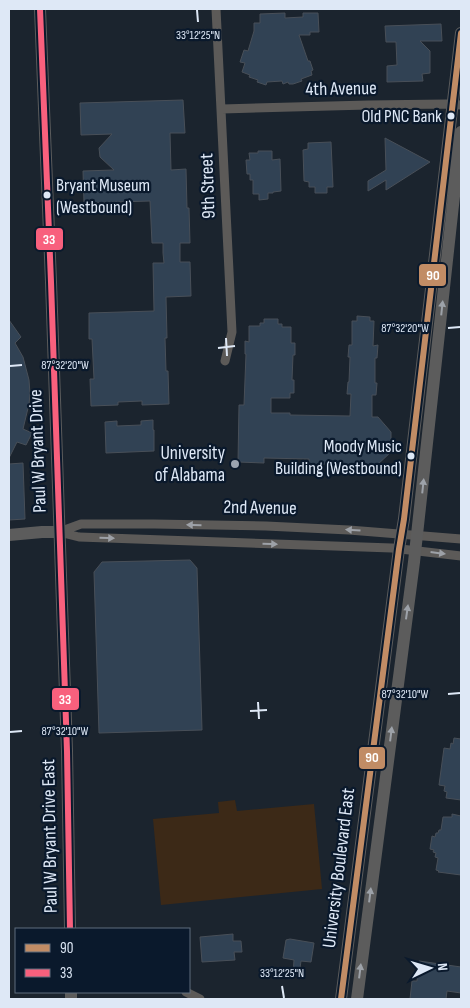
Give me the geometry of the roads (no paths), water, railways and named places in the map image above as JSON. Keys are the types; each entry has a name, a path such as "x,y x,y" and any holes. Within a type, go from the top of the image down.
{"main road":[{"name":"Paul W Bryant Drive","path":"40,9 59,532"},
{"name":"University Boulevard East","path":"341,999 458,104 461,33"},
{"name":"University Boulevard East","path":"357,999 417,535 461,132"},
{"name":"2nd Avenue","path":"9,535 59,532"},
{"name":"Paul W Bryant Drive East","path":"59,532 67,766 70,928"}],"street":[{"name":"9th Street","path":"216,9 232,332 225,360"},
{"name":"4th Avenue","path":"222,110 313,106 458,104"},
{"name":"2nd Avenue","path":"59,532 81,524 154,524 349,530 461,539"},
{"name":"2nd Avenue","path":"59,532 79,537 399,549 461,556"},
{"path":"188,993 200,999"},
{"path":"350,999 357,999"}],"place":[{"name":"Old PNC Bank","path":"451,116"},
{"name":"Bryant Museum (Westbound)","path":"47,195"},
{"name":"Moody Music Building (Westbound)","path":"411,456"},
{"name":"University of Alabama","path":"235,464"}]}
